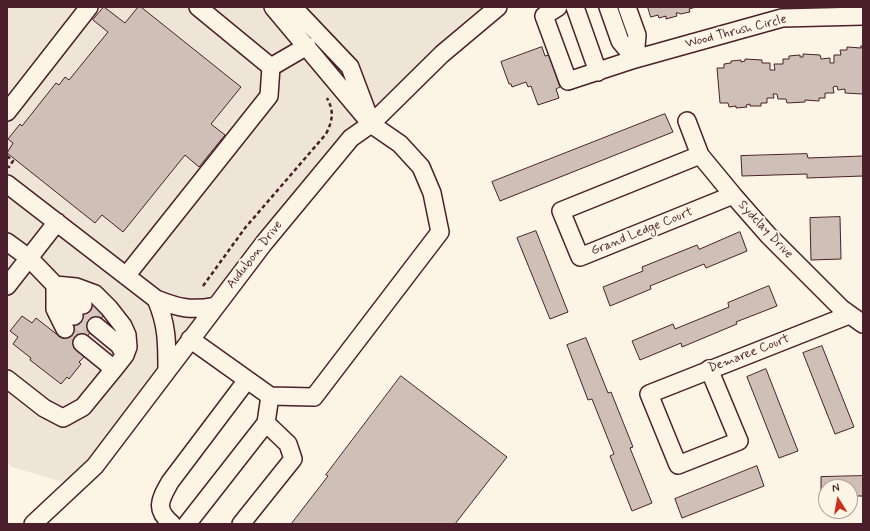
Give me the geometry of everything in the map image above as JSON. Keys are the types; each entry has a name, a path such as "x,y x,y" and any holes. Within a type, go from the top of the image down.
{"street":[{"path":"7,112 89,7"},
{"path":"198,7 271,67"},
{"path":"190,339 270,396 314,397 440,232 432,193 421,167 400,144 372,124 274,7"},
{"path":"293,7 350,67 372,124"},
{"name":"Audubon Drive","path":"33,524 95,466 264,243 351,138 372,124 442,54 498,7"},
{"name":"Wood Thrush Circle","path":"558,7 544,16 568,81 635,59 782,18 863,16"},
{"path":"575,7 598,72"},
{"path":"608,7 620,41 635,59"},
{"path":"627,7 637,35 635,59"},
{"path":"271,67 307,46"},
{"path":"126,276 269,96 271,67"},
{"name":"Sydclay Drive","path":"687,120 700,155 733,195 768,235 856,320"},
{"name":"Grand Ledge Court","path":"700,155 561,211 580,257 733,195"},
{"path":"7,184 156,299 176,307 192,309 216,306"},
{"path":"7,286 57,222"},
{"path":"7,242 29,258 56,285 72,294 74,316 62,307 56,285"},
{"path":"7,379 44,408 63,418 83,407 119,363 127,335 123,326 95,294 76,287 56,285"},
{"path":"156,299 163,317 167,336 167,370"},
{"name":"Demaree Court","path":"709,369 738,441 678,465 649,394 709,369 856,320"},
{"path":"91,331 119,345 119,363 91,331"},
{"path":"172,524 164,517 160,506 162,496 170,482 248,380"},
{"path":"187,524 266,423 270,396"},
{"path":"241,524 293,459 288,444 266,423"}],"path":[{"path":"203,286 244,228 326,134 333,120 332,107 324,92"},
{"path":"7,156 13,161 9,167 7,166"}],"shaded area":[{"path":"7,7 490,7 371,124 76,486 12,467 7,462"}],"building":[{"path":"104,7 125,23 138,7 141,7 241,87 211,124 225,135 199,167 185,155 123,232 102,215 95,223 7,153 13,143 8,139 20,124 22,126 56,83 59,85 65,77 69,80 108,32 93,20"},
{"path":"648,7 696,7 689,9 690,12 680,14 676,13 677,16 666,19 666,16 659,18 658,15 651,17"},
{"path":"861,46 863,46 863,94 845,93 845,89 838,90 837,86 833,87 834,93 825,93 825,98 819,98 819,101 805,100 805,102 787,103 786,99 778,99 777,94 773,94 774,98 767,98 767,103 761,103 761,106 750,106 750,104 746,105 747,107 736,108 736,106 729,107 728,103 720,103 717,68 724,68 724,64 731,63 731,61 741,60 741,62 745,61 745,59 762,60 762,63 770,63 770,70 775,70 774,64 783,64 783,59 789,59 789,56 800,55 800,57 803,57 803,54 820,55 821,59 830,58 830,63 834,63 834,55 841,55 840,50 847,50 847,47 861,48"},
{"path":"542,47 545,56 549,55 560,87 556,89 559,98 538,105 531,86 528,87 526,82 512,87 511,84 509,84 501,62"},
{"path":"665,114 673,132 500,201 492,182"},
{"path":"807,154 808,158 863,156 863,176 807,178 807,174 742,176 741,156"},
{"path":"840,217 841,259 811,260 810,218"},
{"path":"536,231 568,312 550,319 517,238"},
{"path":"740,232 747,251 706,268 704,264 650,286 651,289 610,306 603,287 643,271 642,267 697,245 699,249"},
{"path":"769,286 777,306 736,322 737,324 682,347 681,343 640,360 632,341 673,324 675,329 729,307 728,303"},
{"path":"89,297 107,311 82,343 85,356 79,362 81,364 69,379 67,377 61,384 30,360 31,358 13,344 18,337 10,331 22,316 32,323 36,318 59,336"},
{"path":"586,338 608,393 611,392 633,447 630,448 652,503 632,511 610,456 614,454 592,399 588,400 567,345"},
{"path":"822,346 854,427 835,434 803,353"},
{"path":"766,369 798,451 779,458 747,377"},
{"path":"401,376 507,457 455,524 291,524 328,476 326,475"},
{"path":"757,466 764,486 682,518 675,499"},
{"path":"863,476 863,496 858,496 858,479 821,479 821,477"}],"tunnel":[{"path":"83,305 101,319"},
{"path":"74,316 92,331"}]}
